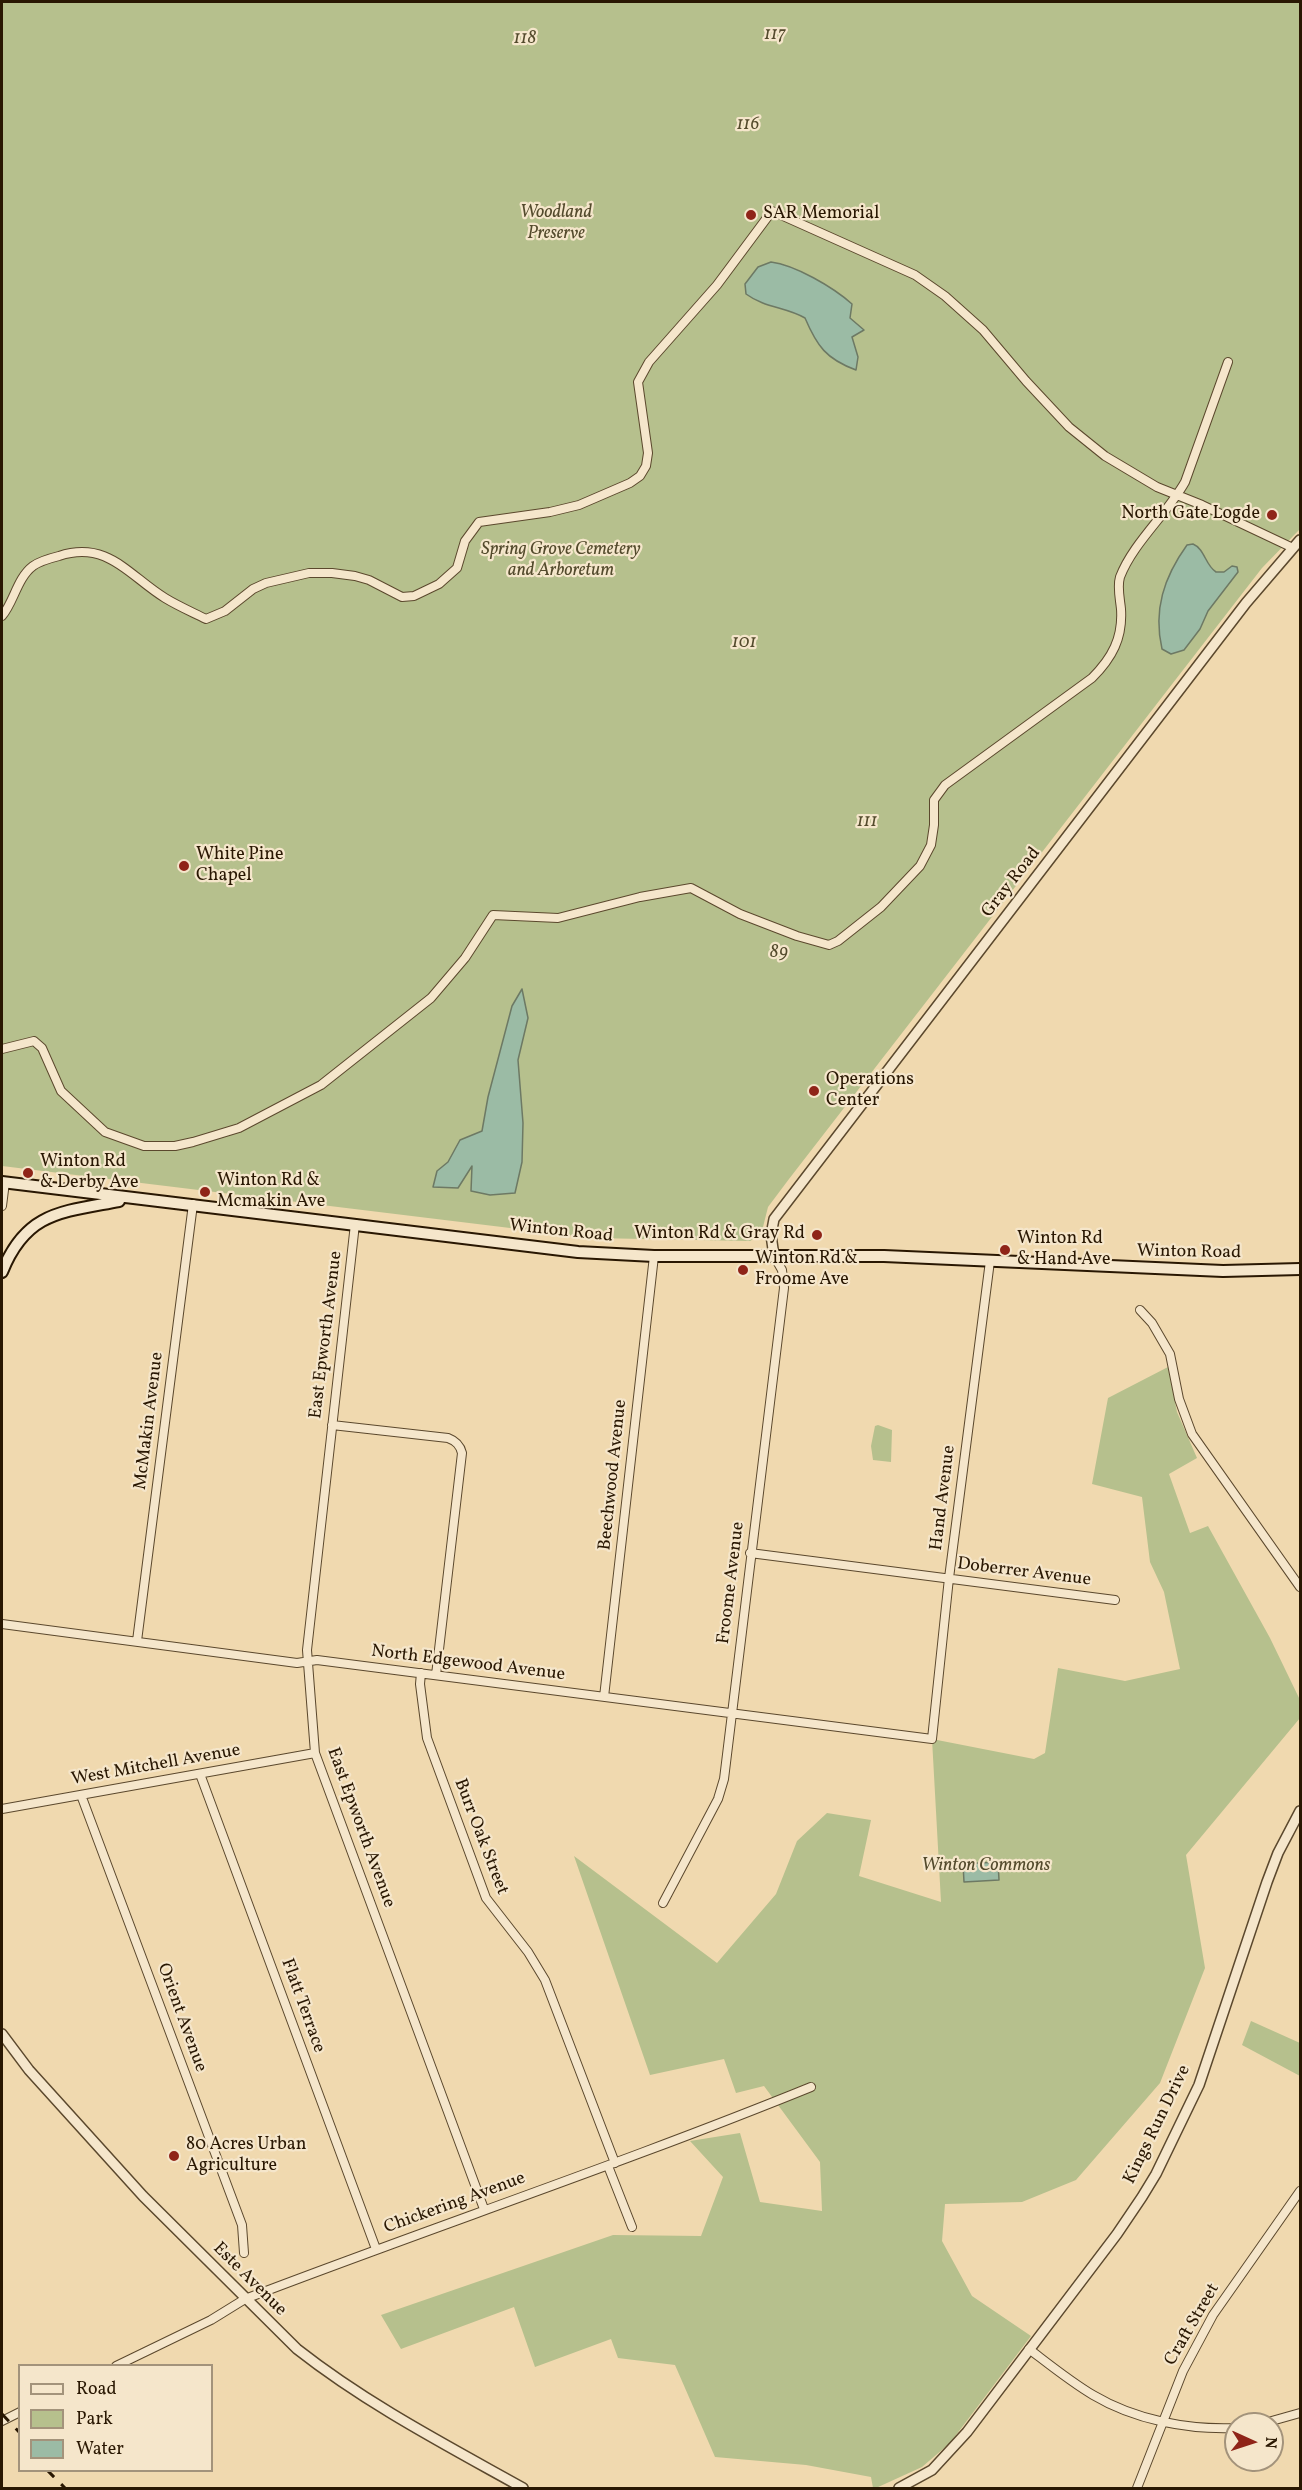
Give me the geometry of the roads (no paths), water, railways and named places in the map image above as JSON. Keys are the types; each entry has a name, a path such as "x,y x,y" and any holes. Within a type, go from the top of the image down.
{"main road":[{"name":"Winton Road","path":"3,1182 578,1252 654,1256 884,1256 1223,1271 1300,1269"},
{"path":"2,1272 9,1254 18,1241 40,1221 54,1214 133,1199"}],"street":[{"path":"2,616 20,583 33,566 64,554 81,552 100,554 120,563 163,597 206,619 225,611 254,589 266,583 309,573 332,573 362,578 402,597 428,591 457,568 465,541 478,522 550,512 579,505 630,483 640,476 646,466 648,453 638,382 649,362 717,285 772,211 915,275 945,296 983,330 1069,427 1105,456 1157,487 1293,548"},
{"path":"2,1049 34,1041 42,1048 61,1090 105,1131 144,1146 175,1146 239,1128 321,1085 431,998 465,958 493,915 558,918 640,897 691,888 740,914 797,936 820,944 829,945 838,941 882,907 921,866 931,845 934,800 945,785 1092,678 1105,665 1119,640 1120,578 1132,555 1178,495 1185,482 1228,362"},
{"name":"Gray Road","path":"774,1256 771,1235 774,1219 1246,603 1300,540"},
{"path":"2,1206 3,1182"},
{"name":"McMakin Avenue","path":"137,1641 193,1204"},
{"name":"East Epworth Avenue","path":"355,1224 308,1661 315,1753 484,2209"},
{"name":"Beechwood Avenue","path":"604,1696 654,1256"},
{"name":"Froome Avenue","path":"663,1903 718,1799 724,1779 784,1288 782,1270 774,1256"},
{"name":"Hand Avenue","path":"932,1739 949,1578 990,1261"},
{"path":"1140,1310 1157,1331 1170,1354 1179,1399 1192,1434 1300,1587"},
{"path":"332,1425 448,1438 461,1448 436,1676"},
{"name":"Doberrer Avenue","path":"750,1553 1115,1600"},
{"name":"North Edgewood Avenue","path":"2,1624 297,1663 317,1660 932,1739"},
{"name":"Burr Oak Street","path":"421,1673 420,1684 427,1738 486,1898 528,1952 545,1980 632,2227"},
{"name":"West Mitchell Avenue","path":"2,1809 315,1753"},
{"name":"Flatt Terrace","path":"200,1774 376,2249"},
{"name":"Orient Avenue","path":"81,1795 242,2225 244,2253"},
{"name":"Kings Run Drive","path":"899,2488 932,2470 946,2457 1117,2234 1156,2174 1198,2085 1267,1882 1300,1810"},
{"name":"Este Avenue","path":"2,2034 29,2070 143,2196 297,2349 326,2372 382,2409 523,2488"},
{"name":"Chickering Avenue","path":"120,2364 207,2322 245,2299 484,2209 611,2165 811,2087"},
{"name":"Craft Street","path":"1137,2488 1183,2371 1213,2315 1300,2191"},
{"path":"1029,2349 1095,2397 1126,2411 1162,2422 1224,2428"},
{"path":"2,2421 18,2413"},
{"path":"1284,2418 1300,2413"}],"water":[{"path":"771,262 791,267 813,278 852,304 850,318 864,330 852,337 858,357 856,370 837,361 818,344 805,318 753,299 746,294 745,284 758,267"},
{"path":"1187,545 1197,546 1216,572 1224,572 1232,566 1237,567 1238,572 1208,611 1200,629 1184,650 1171,654 1162,649 1159,621 1162,594 1179,557"},
{"path":"522,989 528,1018 518,1060 523,1123 522,1162 515,1193 490,1195 471,1191 472,1166 458,1188 433,1187 437,1171 448,1162 460,1140 482,1131 488,1097 512,1006"},
{"path":"998,1862 999,1880 964,1882 963,1864"}],"railway":[{"path":"2,2414 18,2431"},
{"path":"49,2472 65,2488"}],"place":[{"name":"SAR Memorial","path":"751,215"},
{"name":"North Gate Logde","path":"1272,515"},
{"name":"White Pine Chapel","path":"184,866"},
{"name":"Operations Center","path":"814,1091"},
{"name":"Winton Rd & Derby Ave","path":"28,1173"},
{"name":"Winton Rd & Mcmakin Ave","path":"205,1192"},
{"name":"Winton Rd & Gray Rd","path":"817,1235"},
{"name":"Winton Rd & Hand Ave","path":"1005,1250"},
{"name":"Winton Rd & Froome Ave","path":"743,1270"},
{"name":"80 Acres Urban Agriculture","path":"174,2156"}],"park label":[{"name":"117","path":"775,36"},
{"name":"118","path":"525,40"},
{"name":"116","path":"748,126"},
{"name":"Woodland Preserve","path":"556,224"},
{"name":"Spring Grove Cemetery and Arboretum","path":"561,561"},
{"name":"101","path":"744,644"},
{"name":"111","path":"867,823"},
{"name":"89","path":"779,954"},
{"name":"Winton Commons","path":"986,1867"}]}
